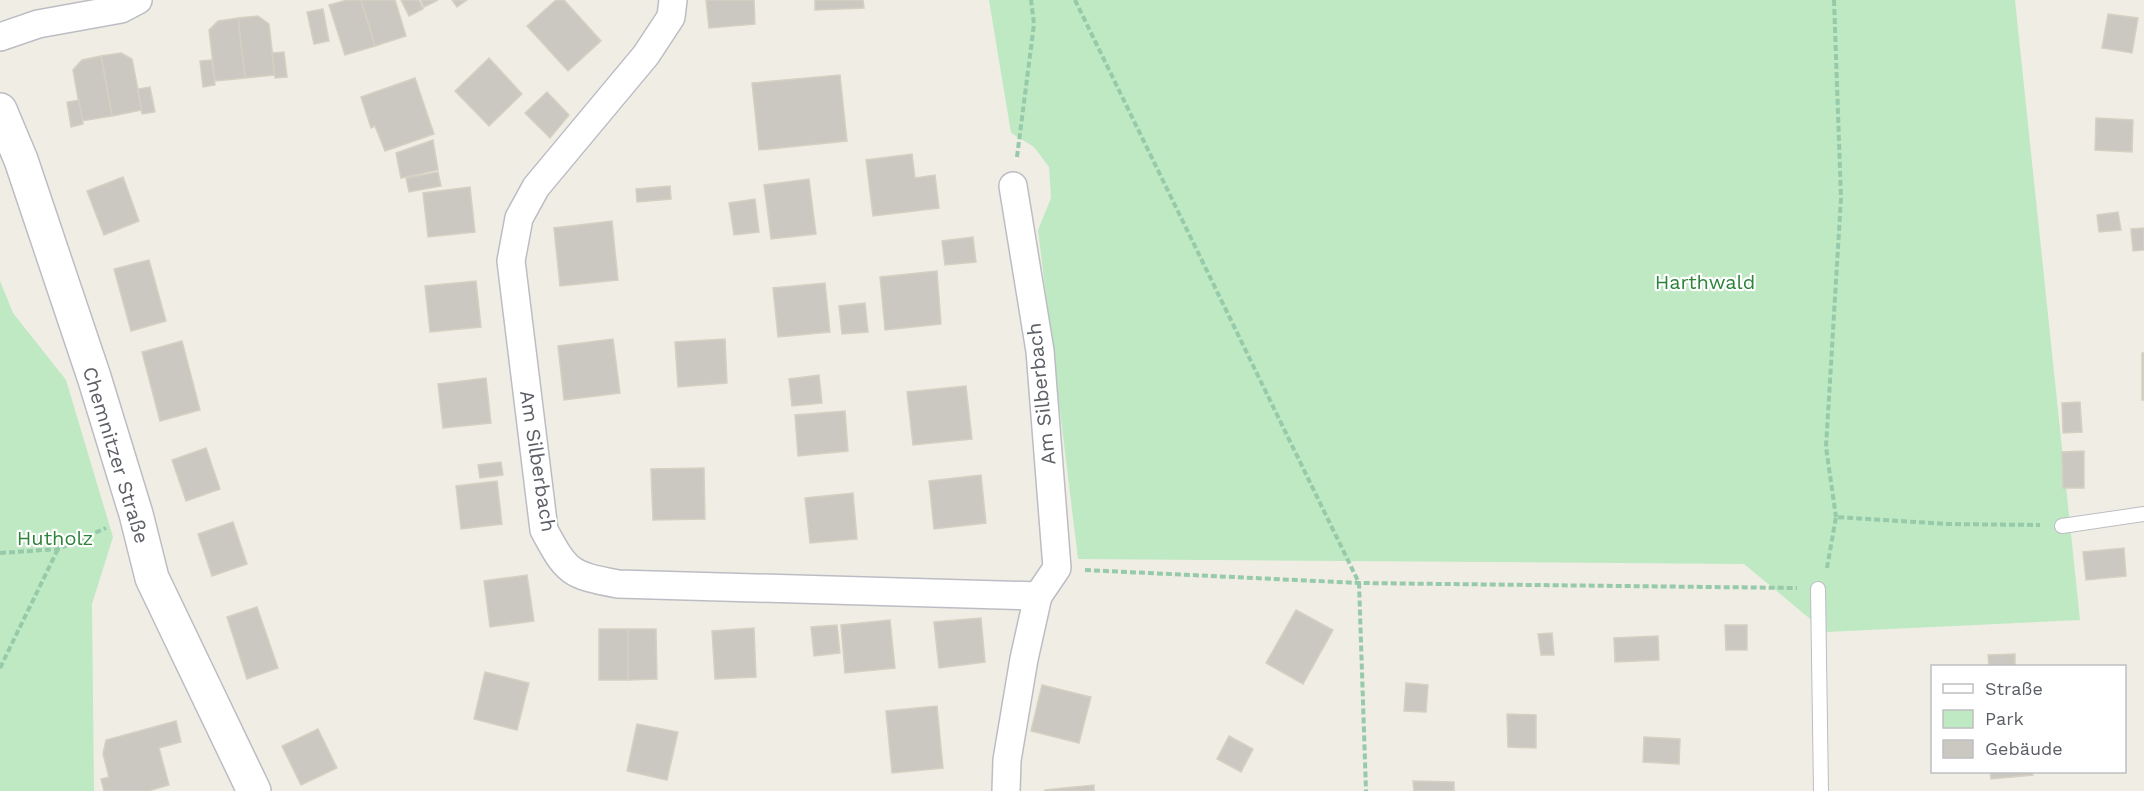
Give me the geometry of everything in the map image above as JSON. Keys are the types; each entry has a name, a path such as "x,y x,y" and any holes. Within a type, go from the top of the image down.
{"street":[{"path":"0,37 38,24 122,9 138,0"},
{"name":"Am Silberbach","path":"673,0 670,16 646,55 536,187 519,218 511,261 516,304 544,530 561,562 583,578 618,584 1038,596"},
{"name":"Chemnitzer Straße","path":"0,110 21,160 94,377 136,514 152,578 254,791"},
{"name":"Am Silberbach","path":"1013,186 1040,351 1057,568"},
{"path":"1006,791 1007,760 1024,658 1038,596 1057,568"}],"lane":[{"path":"2062,526 2144,514"},
{"path":"1818,589 1821,791"}],"path":[{"path":"1013,186 1034,24 1031,0"},
{"path":"1075,0 1359,583 1366,791"},
{"path":"1057,568 1359,583 1818,589 1825,580 1836,517 1826,447 1841,198 1834,0"},
{"path":"0,553 58,549 136,514"},
{"path":"1836,517 1947,524 2062,526"},
{"path":"0,668 58,549"}],"green space":[{"name":"Harthwald","path":"989,0 2015,0 2080,620 1826,632 1744,564 1078,559 1038,230 1051,198 1049,167 1034,147 1011,133"},
{"name":"Hutholz","path":"0,281 13,313 66,380 113,537 92,604 94,791 0,791"}],"building":[{"path":"347,0 361,0 375,46 345,55 329,5"},
{"path":"361,0 395,0 406,36 375,46"},
{"path":"401,0 419,0 423,9 409,16"},
{"path":"421,0 438,0 424,7"},
{"path":"452,0 467,0 457,7"},
{"path":"556,0 564,0 601,41 568,71 527,26"},
{"path":"706,0 754,0 755,24 709,28"},
{"path":"815,0 863,0 864,8 815,10"},
{"path":"323,9 329,41 314,44 307,12"},
{"path":"2108,14 2138,18 2132,53 2102,48"},
{"path":"258,16 269,24 275,75 245,78 238,18"},
{"path":"238,18 245,78 215,81 209,30 218,21"},
{"path":"284,52 287,77 275,78 272,53"},
{"path":"121,53 132,59 142,110 112,116 101,56"},
{"path":"101,56 112,116 82,121 73,70 82,60"},
{"path":"489,58 522,94 489,126 455,91"},
{"path":"212,60 215,85 203,87 200,61"},
{"path":"840,75 847,141 759,150 752,83"},
{"path":"415,78 434,134 385,151 375,126 371,128 361,97"},
{"path":"150,87 155,112 142,114 138,89"},
{"path":"547,92 569,115 550,138 525,113"},
{"path":"79,100 83,124 71,127 67,102"},
{"path":"2096,118 2133,120 2132,152 2095,150"},
{"path":"433,140 438,170 401,178 396,153"},
{"path":"912,154 915,178 935,175 939,208 873,216 866,160"},
{"path":"438,172 441,186 409,192 406,178"},
{"path":"123,177 139,221 104,235 87,191"},
{"path":"809,179 816,234 771,239 764,185"},
{"path":"670,186 671,199 637,202 636,189"},
{"path":"470,187 475,232 428,237 423,193"},
{"path":"755,199 759,232 734,235 729,203"},
{"path":"2118,212 2121,230 2099,232 2097,215"},
{"path":"612,221 618,280 560,286 554,228"},
{"path":"2144,228 2144,250 2133,251 2131,229"},
{"path":"973,237 976,262 945,265 942,241"},
{"path":"149,260 166,321 131,331 114,269"},
{"path":"937,271 941,324 885,330 880,277"},
{"path":"476,281 481,327 430,332 425,286"},
{"path":"825,283 830,332 778,337 773,288"},
{"path":"865,303 868,332 842,334 839,306"},
{"path":"613,339 620,393 564,400 558,346"},
{"path":"725,339 727,383 678,387 675,342"},
{"path":"182,341 200,410 160,421 142,352"},
{"path":"2142,353 2144,353 2144,400 2142,400"},
{"path":"819,375 822,403 792,406 789,379"},
{"path":"486,378 491,423 443,428 438,384"},
{"path":"966,386 972,439 913,445 907,392"},
{"path":"2080,402 2082,432 2063,433 2062,403"},
{"path":"845,411 848,451 798,456 795,415"},
{"path":"206,448 220,489 186,501 172,460"},
{"path":"2084,451 2084,488 2063,488 2062,452"},
{"path":"501,462 503,475 480,478 478,465"},
{"path":"704,468 705,519 653,520 651,469"},
{"path":"981,475 986,523 934,529 929,481"},
{"path":"497,481 502,524 461,529 456,486"},
{"path":"853,493 857,539 810,543 805,498"},
{"path":"233,522 247,564 212,576 198,534"},
{"path":"2124,548 2126,576 2086,580 2083,552"},
{"path":"527,575 534,621 490,627 484,581"},
{"path":"257,607 278,668 247,679 227,617"},
{"path":"1296,610 1333,630 1303,684 1266,663"},
{"path":"981,618 985,662 939,668 934,622"},
{"path":"890,620 895,668 845,673 841,625"},
{"path":"837,625 840,653 814,656 811,627"},
{"path":"1725,625 1747,625 1747,650 1726,650"},
{"path":"754,628 756,677 715,679 712,631"},
{"path":"599,629 628,629 628,680 599,680"},
{"path":"628,629 656,629 657,679 628,680"},
{"path":"1552,633 1554,655 1541,655 1538,634"},
{"path":"1658,636 1659,660 1615,662 1614,638"},
{"path":"2015,654 2015,665 1989,665 1988,655"},
{"path":"485,672 529,683 517,730 474,719"},
{"path":"1406,683 1428,685 1426,712 1404,711"},
{"path":"1042,685 1091,697 1079,743 1031,731"},
{"path":"937,706 943,768 892,773 886,711"},
{"path":"1507,714 1536,715 1536,748 1508,747"},
{"path":"176,721 181,742 159,748 169,785 148,791 104,791 101,779 109,777 103,754 106,740"},
{"path":"637,724 678,732 667,780 627,771"},
{"path":"318,729 337,768 301,785 282,746"},
{"path":"1229,736 1253,749 1241,772 1217,759"},
{"path":"1644,737 1680,739 1679,764 1643,762"},
{"path":"1990,773 2032,773 2033,775 1991,779"},
{"path":"1413,781 1454,782 1454,791 1414,791"},
{"path":"1094,785 1094,791 1045,791 1045,790"}]}
